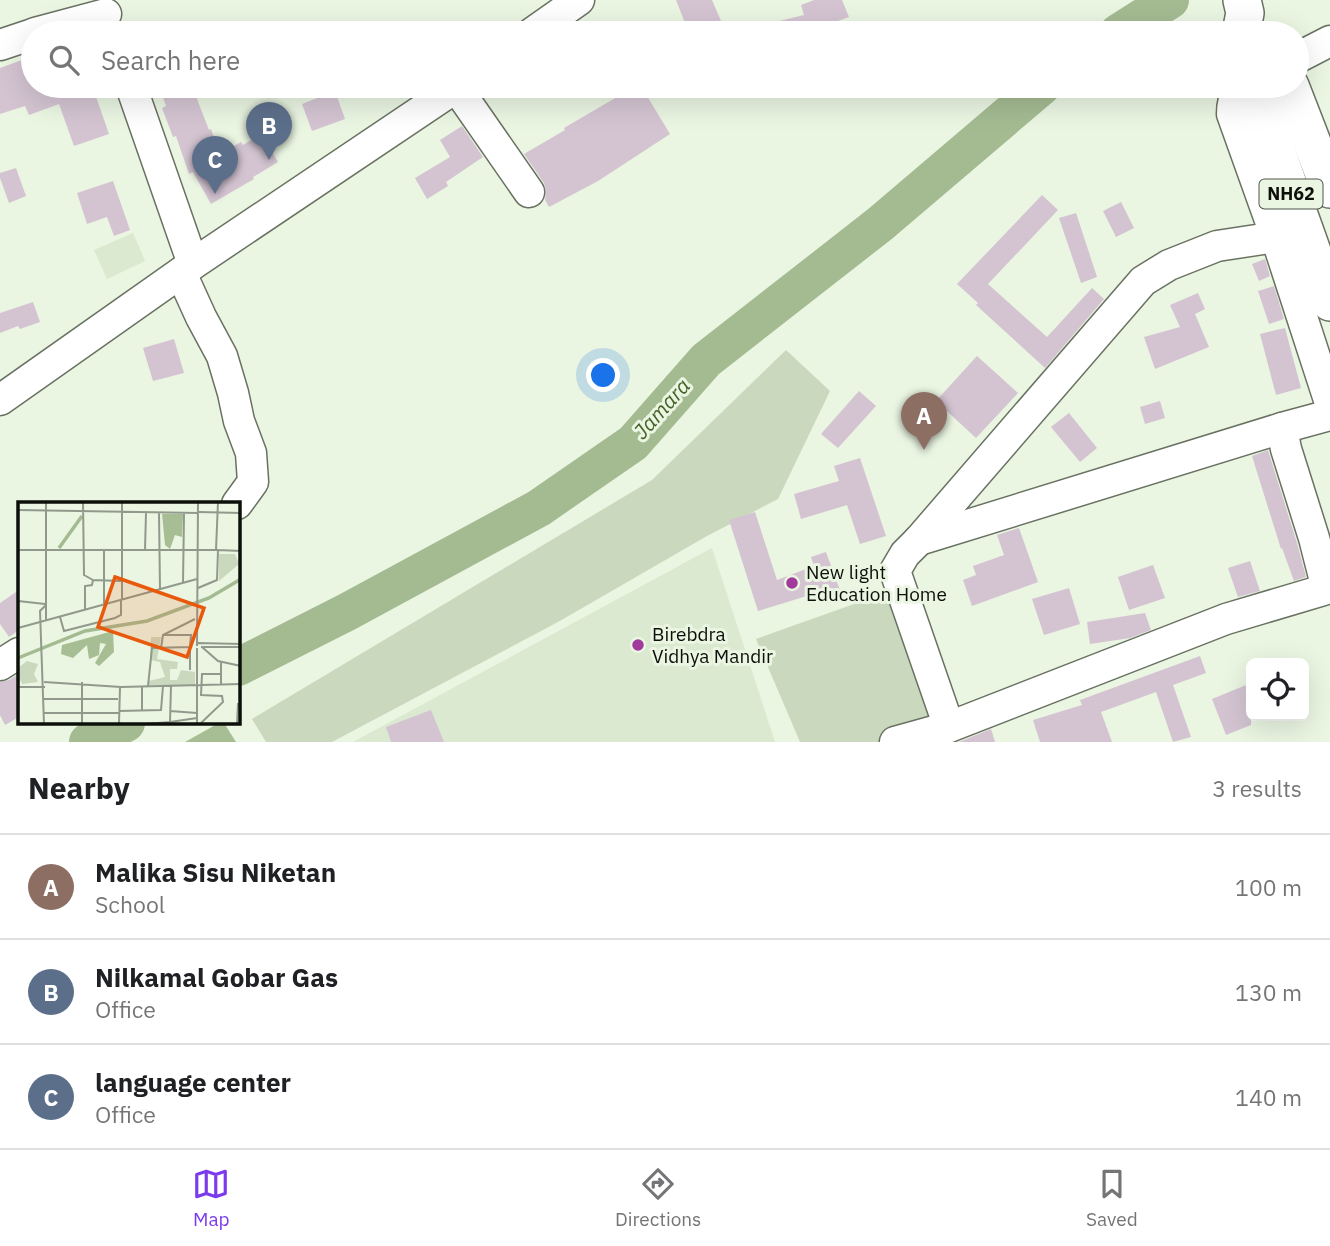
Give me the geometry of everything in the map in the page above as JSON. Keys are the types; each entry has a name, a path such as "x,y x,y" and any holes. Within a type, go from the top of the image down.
{"main road":[{"name":"NH62","path":"1257,98 1330,302"},
{"name":"NH62","path":"1295,98 1330,189"}],"street":[{"path":"549,21 579,0"},
{"path":"86,21 106,16"},
{"path":"0,45 21,38"},
{"path":"1309,52 1330,41"},
{"path":"135,98 201,317 222,356 239,421 251,453 253,482 238,502"},
{"path":"0,400 187,268 439,98"},
{"path":"465,98 529,192"},
{"path":"1234,98 1232,114 1276,237 1330,403"},
{"path":"949,727 895,571 905,554 1143,281 1169,265 1217,246 1276,237"},
{"path":"919,540 1330,415"},
{"path":"895,742 949,727 1227,619 1329,592 1282,428"},
{"path":"0,665 18,654"}],"shaded area":[{"path":"133,233 145,261 107,279 94,250"},
{"path":"786,350 830,391 778,499 707,536 558,622 332,742 266,742 252,719 652,480"},
{"name":"Birebdra Vidhya Mandir","path":"712,548 775,742 353,742"},
{"path":"888,592 935,721 917,742 800,742 756,639"}],"green space":[{"path":"217,724 225,724 236,742 185,742"}],"building":[{"path":"676,0 712,0 721,21 684,21"},
{"path":"814,0 842,0 849,17 838,21 780,21 804,15 801,5"},
{"path":"21,60 21,98 96,98 109,134 74,146 59,104 29,115 25,106 0,114 0,68"},
{"path":"163,98 197,98 220,154 261,134 278,162 211,204 193,172 189,174 176,136 173,137 162,108 166,106"},
{"path":"317,98 338,98 345,119 312,131 302,104"},
{"path":"615,98 648,98 670,134 598,181 549,207 545,200 544,183 524,154 565,130 564,128"},
{"path":"462,126 483,157 446,182 448,186 427,199 415,178 450,157 440,140"},
{"path":"16,168 26,196 9,203 0,173"},
{"path":"113,181 130,230 114,236 107,217 87,224 77,193"},
{"path":"1042,195 1058,210 988,284 1047,337 1092,288 1104,299 1045,368 957,284"},
{"path":"1121,202 1134,228 1116,237 1103,211"},
{"path":"1076,213 1097,277 1081,283 1059,218"},
{"path":"1265,259 1270,276 1259,281 1252,264"},
{"path":"1274,286 1284,319 1269,324 1258,291"},
{"path":"1198,293 1205,309 1195,314 1209,347 1155,369 1144,337 1180,327 1170,305"},
{"path":"33,302 40,322 0,333 0,313"},
{"path":"1285,328 1301,388 1276,395 1260,334"},
{"path":"174,339 184,373 153,381 143,348"},
{"path":"977,356 1018,393 976,438 936,401"},
{"path":"859,391 876,406 838,448 821,434"},
{"path":"1160,401 1165,418 1145,424 1140,407"},
{"path":"1069,413 1097,448 1080,462 1051,427"},
{"path":"1268,450 1306,577 1294,581 1281,549 1252,456"},
{"path":"860,458 886,536 860,544 847,505 801,519 794,494 839,481 834,466"},
{"path":"755,512 777,580 814,566 811,557 826,552 841,593 813,603 810,595 758,611 729,520"},
{"path":"1019,528 1038,582 972,606 963,580 976,575 973,566 1004,555 997,535"},
{"path":"1250,561 1260,591 1238,597 1228,568"},
{"path":"1153,565 1165,598 1129,610 1118,577"},
{"path":"1069,588 1080,624 1044,635 1032,599"},
{"path":"18,591 18,631 9,637 0,624 0,603"},
{"path":"1145,613 1151,630 1130,638 1090,644 1087,622"},
{"path":"1200,656 1206,673 1173,685 1191,737 1173,742 1156,692 1101,712 1112,742 1040,742 1033,720 1082,705 1080,700"},
{"path":"18,675 18,718 5,725 0,715 0,682"},
{"path":"1246,685 1246,721 1251,721 1251,725 1226,735 1212,699"},
{"path":"431,710 444,742 391,742 386,727"},
{"path":"991,729 995,742 959,742"}],"waterway":[{"name":"Jamara","path":"1137,21 1170,0"},
{"name":"Jamara","path":"240,666 347,612 539,508 633,443 706,360 880,224 1028,98"},
{"name":"Jamara","path":"88,742 124,724"}],"place":[{"name":"Nilkamal Gobar Gas","path":"269,160"},
{"name":"language center","path":"215,194"},
{"name":"Malika Sisu Niketan","path":"924,450"},
{"name":"New light Education Home","path":"792,583"},
{"name":"Birebdra Vidhya Mandir","path":"638,645"}]}
